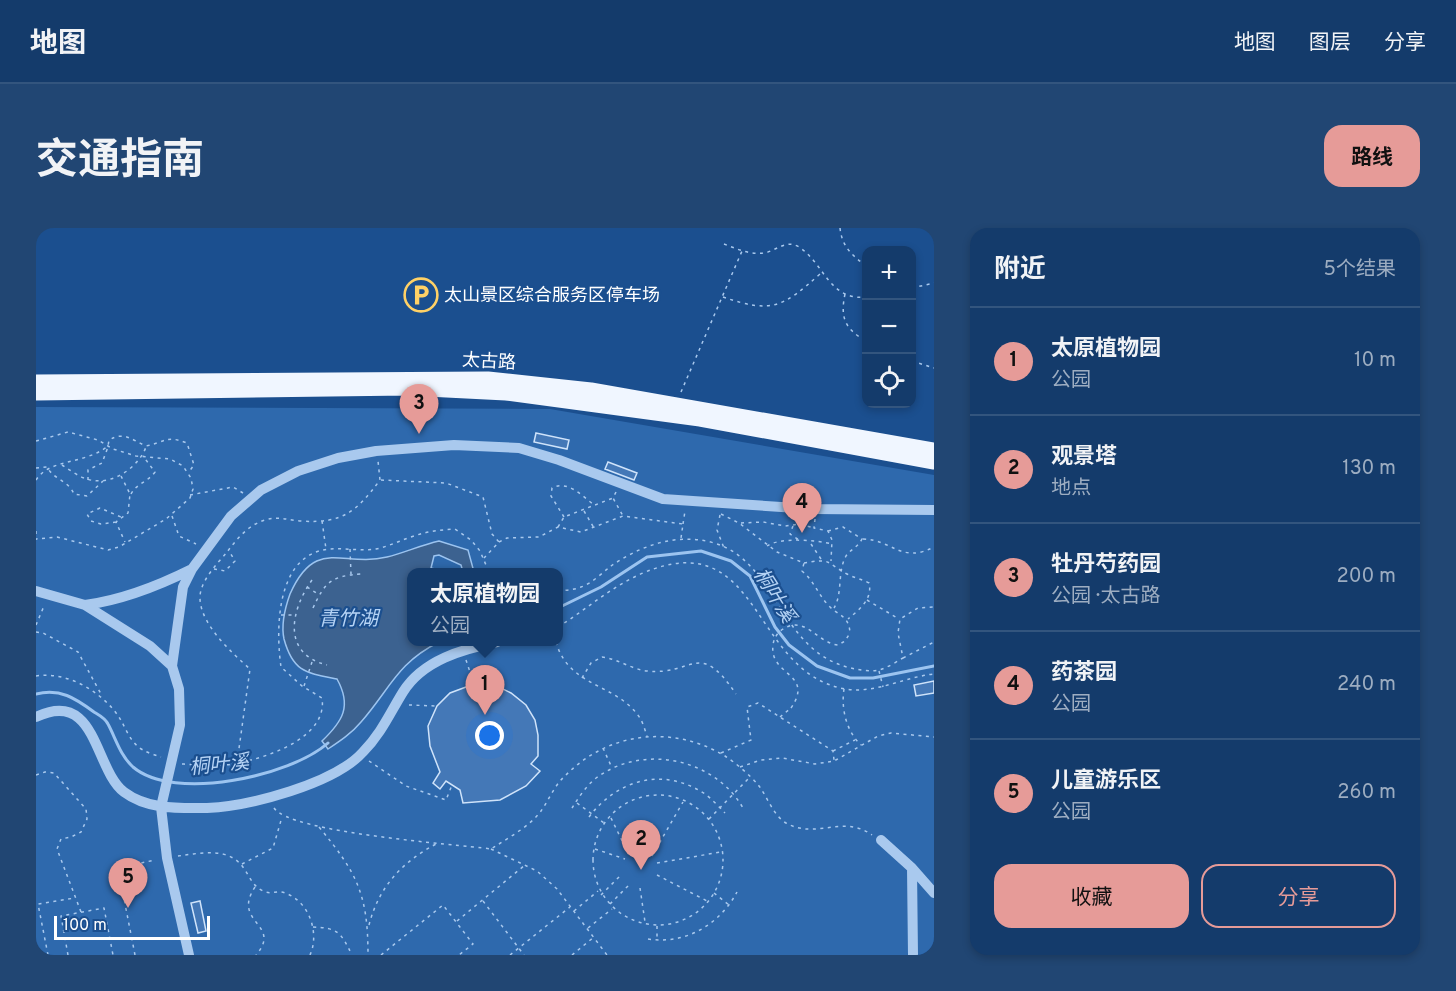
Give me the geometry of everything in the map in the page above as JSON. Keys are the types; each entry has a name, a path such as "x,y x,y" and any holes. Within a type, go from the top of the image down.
{"main road":[{"name":"太古路","path":"36,382 488,379 591,390 934,450"},
{"name":"太古路","path":"36,393 407,388 506,393 700,419 934,462"}],"lane":[{"path":"189,955 166,858 161,807 180,725 179,689 172,666 183,587 192,569 231,516 261,490 298,471 338,458 376,451 454,446 519,448 559,459 663,499 815,509 934,510"},
{"path":"85,605 129,595 161,584 192,569"},
{"path":"36,591 85,605 150,646 172,666"},
{"path":"36,717 63,713 80,718 91,733 112,779 123,791 140,801 161,807 211,807 266,798 295,790 324,778 362,755 381,731 405,689 423,670 443,657 480,646"},
{"path":"880,840 912,868 934,893"},
{"path":"912,868 913,955"}],"path":[{"path":"840,228 841,239 851,255 862,263"},
{"path":"724,244 742,250 766,253 783,245 796,245 810,255 829,283 845,294 862,296"},
{"path":"678,405 682,388 742,250"},
{"path":"722,297 766,307 783,304 822,273"},
{"path":"916,287 934,283"},
{"path":"845,294 842,312 846,327 862,338"},
{"path":"916,362 934,368"},
{"path":"36,441 68,432 143,456 170,459 183,466 193,489 182,507 172,515 125,543 108,550 57,537 36,539 36,531"},
{"path":"88,480 88,470 102,463 107,456 110,440 118,435 127,436 147,446"},
{"path":"60,464 88,480 103,480 121,476 143,456 147,446 165,438 176,438 187,443 194,465 188,473"},
{"path":"36,468 95,456 108,446"},
{"path":"237,764 250,669 225,645 209,622 200,599 207,576 253,524 267,519 322,520 348,515 363,504 380,480 376,451"},
{"path":"122,518 100,508 87,514 91,521 101,524 116,522 122,518 128,513 130,494 135,486 149,481 155,472 143,456"},
{"path":"36,480 47,467"},
{"path":"47,467 51,474 67,482 74,494 87,496 103,480"},
{"path":"121,476 130,494"},
{"path":"380,480 446,483 483,498 492,534 499,542"},
{"path":"483,559 499,542 507,538 540,537 558,527 564,517 613,498 621,483"},
{"path":"564,517 551,496 552,488 559,485 572,488 593,504"},
{"path":"190,495 233,488 252,497"},
{"path":"613,498 623,516"},
{"path":"681,540 687,501"},
{"path":"814,528 815,509"},
{"path":"584,511 594,528"},
{"path":"724,548 717,530 720,514 739,523 767,546 804,563 831,561 842,570 869,583 871,591 867,600 847,620"},
{"path":"172,515 179,536 191,540 204,553"},
{"path":"558,527 581,532 623,516 683,524"},
{"path":"322,520 326,551"},
{"path":"116,522 125,543"},
{"path":"739,523 763,522 785,526 800,524 828,531 843,527 862,539 872,539 896,551 908,554 921,553 934,546"},
{"path":"793,525 790,534 800,540 832,544"},
{"path":"36,632 43,633 78,652 102,696 120,718 128,736 142,750 171,760 207,766 237,764 280,750 318,723 324,710 322,698 304,687 280,667 278,651 280,615 288,582 299,564 315,552 373,549 431,532 455,529 471,540 480,551 487,568"},
{"path":"828,531 832,544 831,561"},
{"path":"833,609 838,600 842,570 847,555 859,546 862,539"},
{"path":"563,590 582,587 637,549 681,540 715,543 754,571 796,634 821,656 839,665 880,672 934,642"},
{"path":"767,546 774,542 800,540"},
{"path":"811,543 821,560"},
{"path":"350,549 351,575"},
{"path":"213,569 225,571 235,561 229,550"},
{"path":"563,623 616,586 644,572 677,562 701,563 723,573 742,589 784,652 801,668 844,689 883,687 934,674"},
{"path":"779,717 791,708 798,698 798,687 796,679 777,664 774,655 776,636 783,629 796,625 808,627 822,639 838,645 845,641 850,633 847,620 828,606 813,581 802,571 804,563"},
{"path":"313,608 319,594 330,580 361,574"},
{"path":"312,580 306,587 296,615 297,642 302,653 313,661 327,665"},
{"path":"306,587 319,594"},
{"path":"36,625 49,594"},
{"path":"867,600 900,619"},
{"path":"900,619 918,608 934,607"},
{"path":"280,615 296,615"},
{"path":"900,619 898,633 903,658"},
{"path":"557,646 560,656 569,668 616,697 640,718 647,737"},
{"path":"463,650 474,684"},
{"path":"582,678 591,663 602,657 648,671 704,663 720,671 736,694"},
{"path":"304,687 313,661"},
{"path":"880,672 883,687"},
{"path":"36,676 63,677 102,696"},
{"path":"844,689 843,710 847,725 855,740 861,745"},
{"path":"720,754 751,740 747,707 758,703 833,751"},
{"path":"396,705 437,706"},
{"path":"929,737 934,732"},
{"path":"739,768 761,760 782,758 815,764 834,761 861,745 891,733 934,738"},
{"path":"491,849 540,813 562,778 589,753 631,737 670,736 700,742 720,754 759,785 783,821 796,828 812,830 850,824 861,827 880,840"},
{"path":"833,751 855,740"},
{"path":"603,748 612,769"},
{"path":"833,751 834,761"},
{"path":"362,755 384,774 406,786 446,800 452,785"},
{"path":"572,808 597,777 637,760 660,759 684,763 705,771 734,793 743,808"},
{"path":"36,775 45,772 54,773 86,809 87,819 81,832 71,837 61,838 57,849 81,912"},
{"path":"709,819 750,777"},
{"path":"589,817 601,801 616,790 638,781 662,780 683,784 704,794 725,813"},
{"path":"654,795 684,801 695,806 709,819 721,840 724,861 720,882 709,902 694,915 674,923 657,925 631,920 613,908 602,895 593,870 594,848 605,823 633,800 654,795"},
{"path":"266,798 278,814 318,826 491,849 526,865 557,889 607,955"},
{"path":"652,856 684,801"},
{"path":"576,802 605,823"},
{"path":"241,864 273,848 283,816"},
{"path":"610,817 629,855"},
{"path":"318,826 351,868 362,891 368,929 368,955"},
{"path":"368,929 373,910 386,885 400,868 418,853 439,842"},
{"path":"594,848 625,859"},
{"path":"657,863 722,852"},
{"path":"135,955 118,868 166,858 216,853 238,860 256,886 266,893 285,892 308,911 312,927 310,955"},
{"path":"456,921 526,865"},
{"path":"602,895 622,874"},
{"path":"657,875 709,902"},
{"path":"609,904 630,884"},
{"path":"256,886 248,898 247,908 265,935 264,946 256,955"},
{"path":"640,888 645,923"},
{"path":"574,911 599,891"},
{"path":"648,939 673,940 702,930 730,906 738,892"},
{"path":"714,893 730,906"},
{"path":"48,955 38,904 76,897"},
{"path":"482,901 524,955"},
{"path":"381,955 443,905 474,944 459,955"},
{"path":"510,955 570,907"},
{"path":"68,955 61,916 104,908 113,955"},
{"path":"587,928 613,908"},
{"path":"657,925 657,940"},
{"path":"312,927 336,930 343,936 352,955"},
{"path":"572,955 594,937"}],"shaded area":[{"path":"36,407 550,409 934,475 934,955 36,955"}],"water":[{"name":"青竹湖","path":"439,541 468,550 473,568 462,568 461,565 439,555 434,556 431,568 407,568 407,646 432,646 404,668 346,737 328,749 322,741 340,720 344,697 337,679 302,669 292,658 284,639 283,628 290,594 300,576 310,565 320,560 387,557"}],"building":[{"path":"536,433 569,440 567,449 534,442"},
{"path":"608,462 637,473 634,480 605,469"},
{"path":"934,681 934,693 916,696 914,685"},
{"path":"474,684 493,684 511,693 526,705 535,720 538,735 538,756 531,764 540,771 526,786 500,800 463,803 460,790 446,781 440,789 433,783 440,772 430,746 428,726 437,706 450,693"},
{"path":"200,901 206,931 198,933 191,903"}],"waterway":[{"name":"桐叶溪","path":"563,606 601,587 647,557 701,551 731,561 750,576 775,627 789,645 817,666 850,678 873,678 934,666"},
{"name":"桐叶溪","path":"36,694 60,693 80,702 105,720 121,752 133,767 152,777 176,783 232,780 261,774 288,766 311,755 328,743"}],"place":[{"name":"太山景区综合服务区停车场","path":"421,295"},
{"name":"牡丹芍药园","path":"419,434"},
{"name":"药茶园","path":"802,533"},
{"name":"太原植物园","path":"485,715"},
{"name":"观景塔","path":"641,870"},
{"name":"儿童游乐区","path":"128,908"}]}
